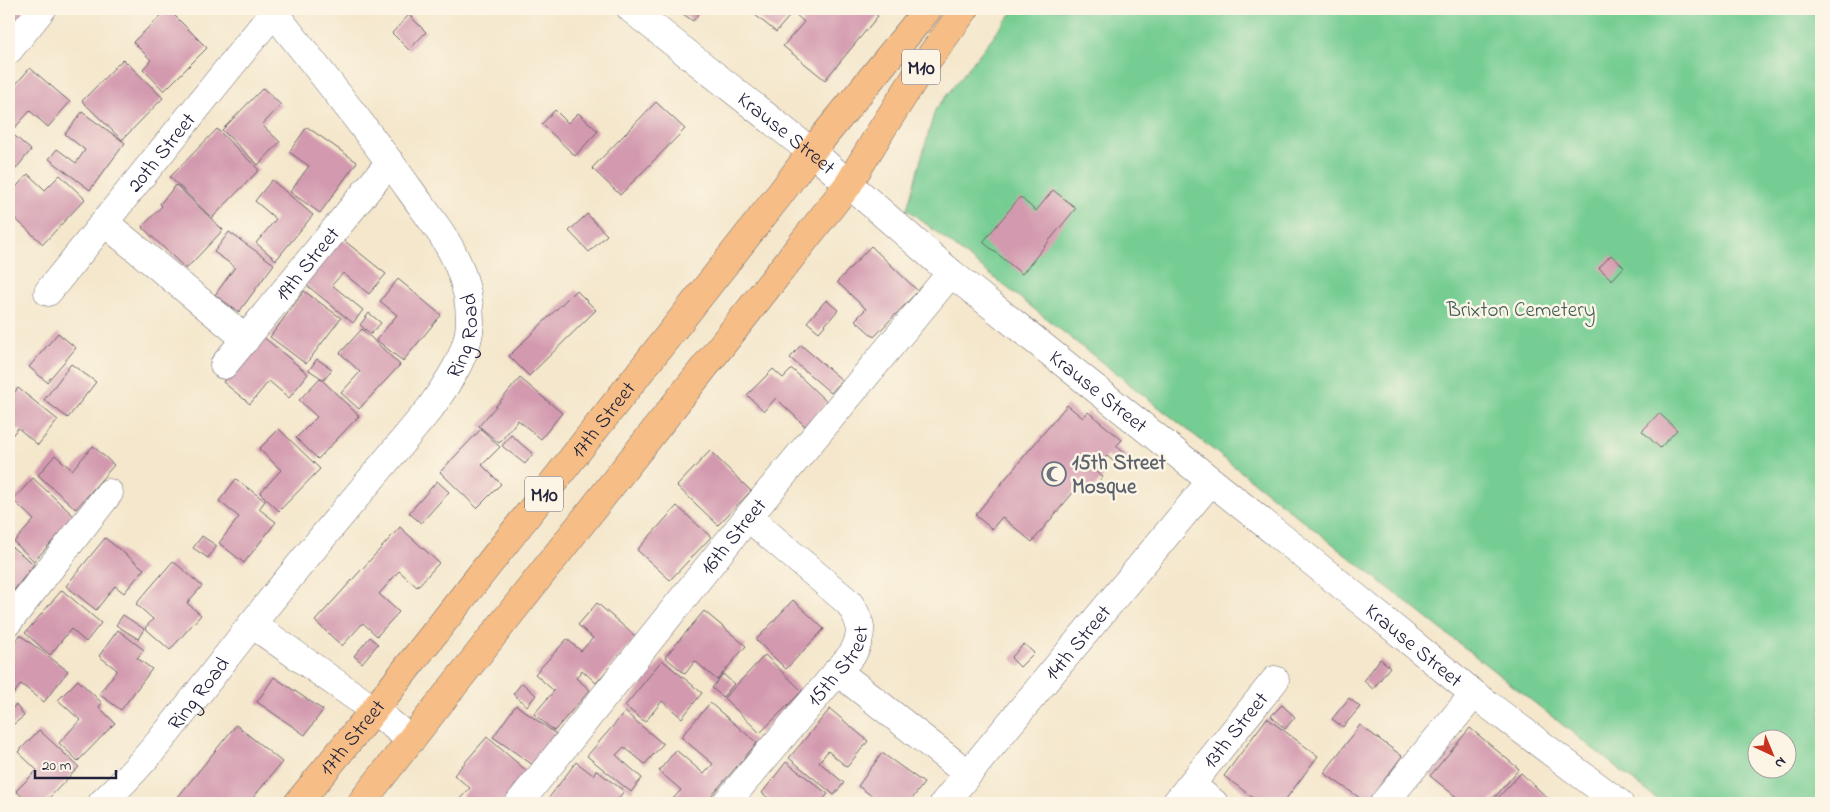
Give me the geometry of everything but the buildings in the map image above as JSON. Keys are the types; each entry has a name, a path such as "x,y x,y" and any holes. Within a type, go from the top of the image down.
{"main road":[{"name":"M10","path":"811,152 928,9"},
{"name":"M10","path":"361,803 848,185 920,70 965,9"},
{"name":"17th Street","path":"298,803 374,710 811,152"}],"street":[{"path":"9,50 42,9"},
{"name":"Krause Street","path":"631,9 811,152 952,273 1340,584 1474,694 1613,801"},
{"name":"Ring Road","path":"102,803 158,743 252,624 431,407 454,374 468,341 470,322 467,294 459,267 450,248 390,162 273,10"},
{"name":"20th Street","path":"48,292 273,10"},
{"name":"19th Street","path":"224,365 390,162"},
{"path":"104,222 246,338"},
{"name":"16th Street","path":"518,803 748,516 952,273"},
{"name":"14th Street","path":"944,803 1211,481"},
{"path":"9,621 108,493"},
{"name":"15th Street","path":"726,803 853,653 859,642 862,630 857,615 849,603 748,516"},
{"path":"252,624 374,710 411,740"},
{"path":"837,671 968,774"},
{"name":"13th Street","path":"1184,794 1275,680"},
{"path":"1384,803 1474,694"},
{"path":"1184,794 1214,803"}],"green space":[{"name":"Brixton Cemetery","path":"1015,9 1821,9 1821,803 1662,803 907,209 935,110"}],"place":[{"name":"15th Street Mosque","path":"1054,474"}]}
